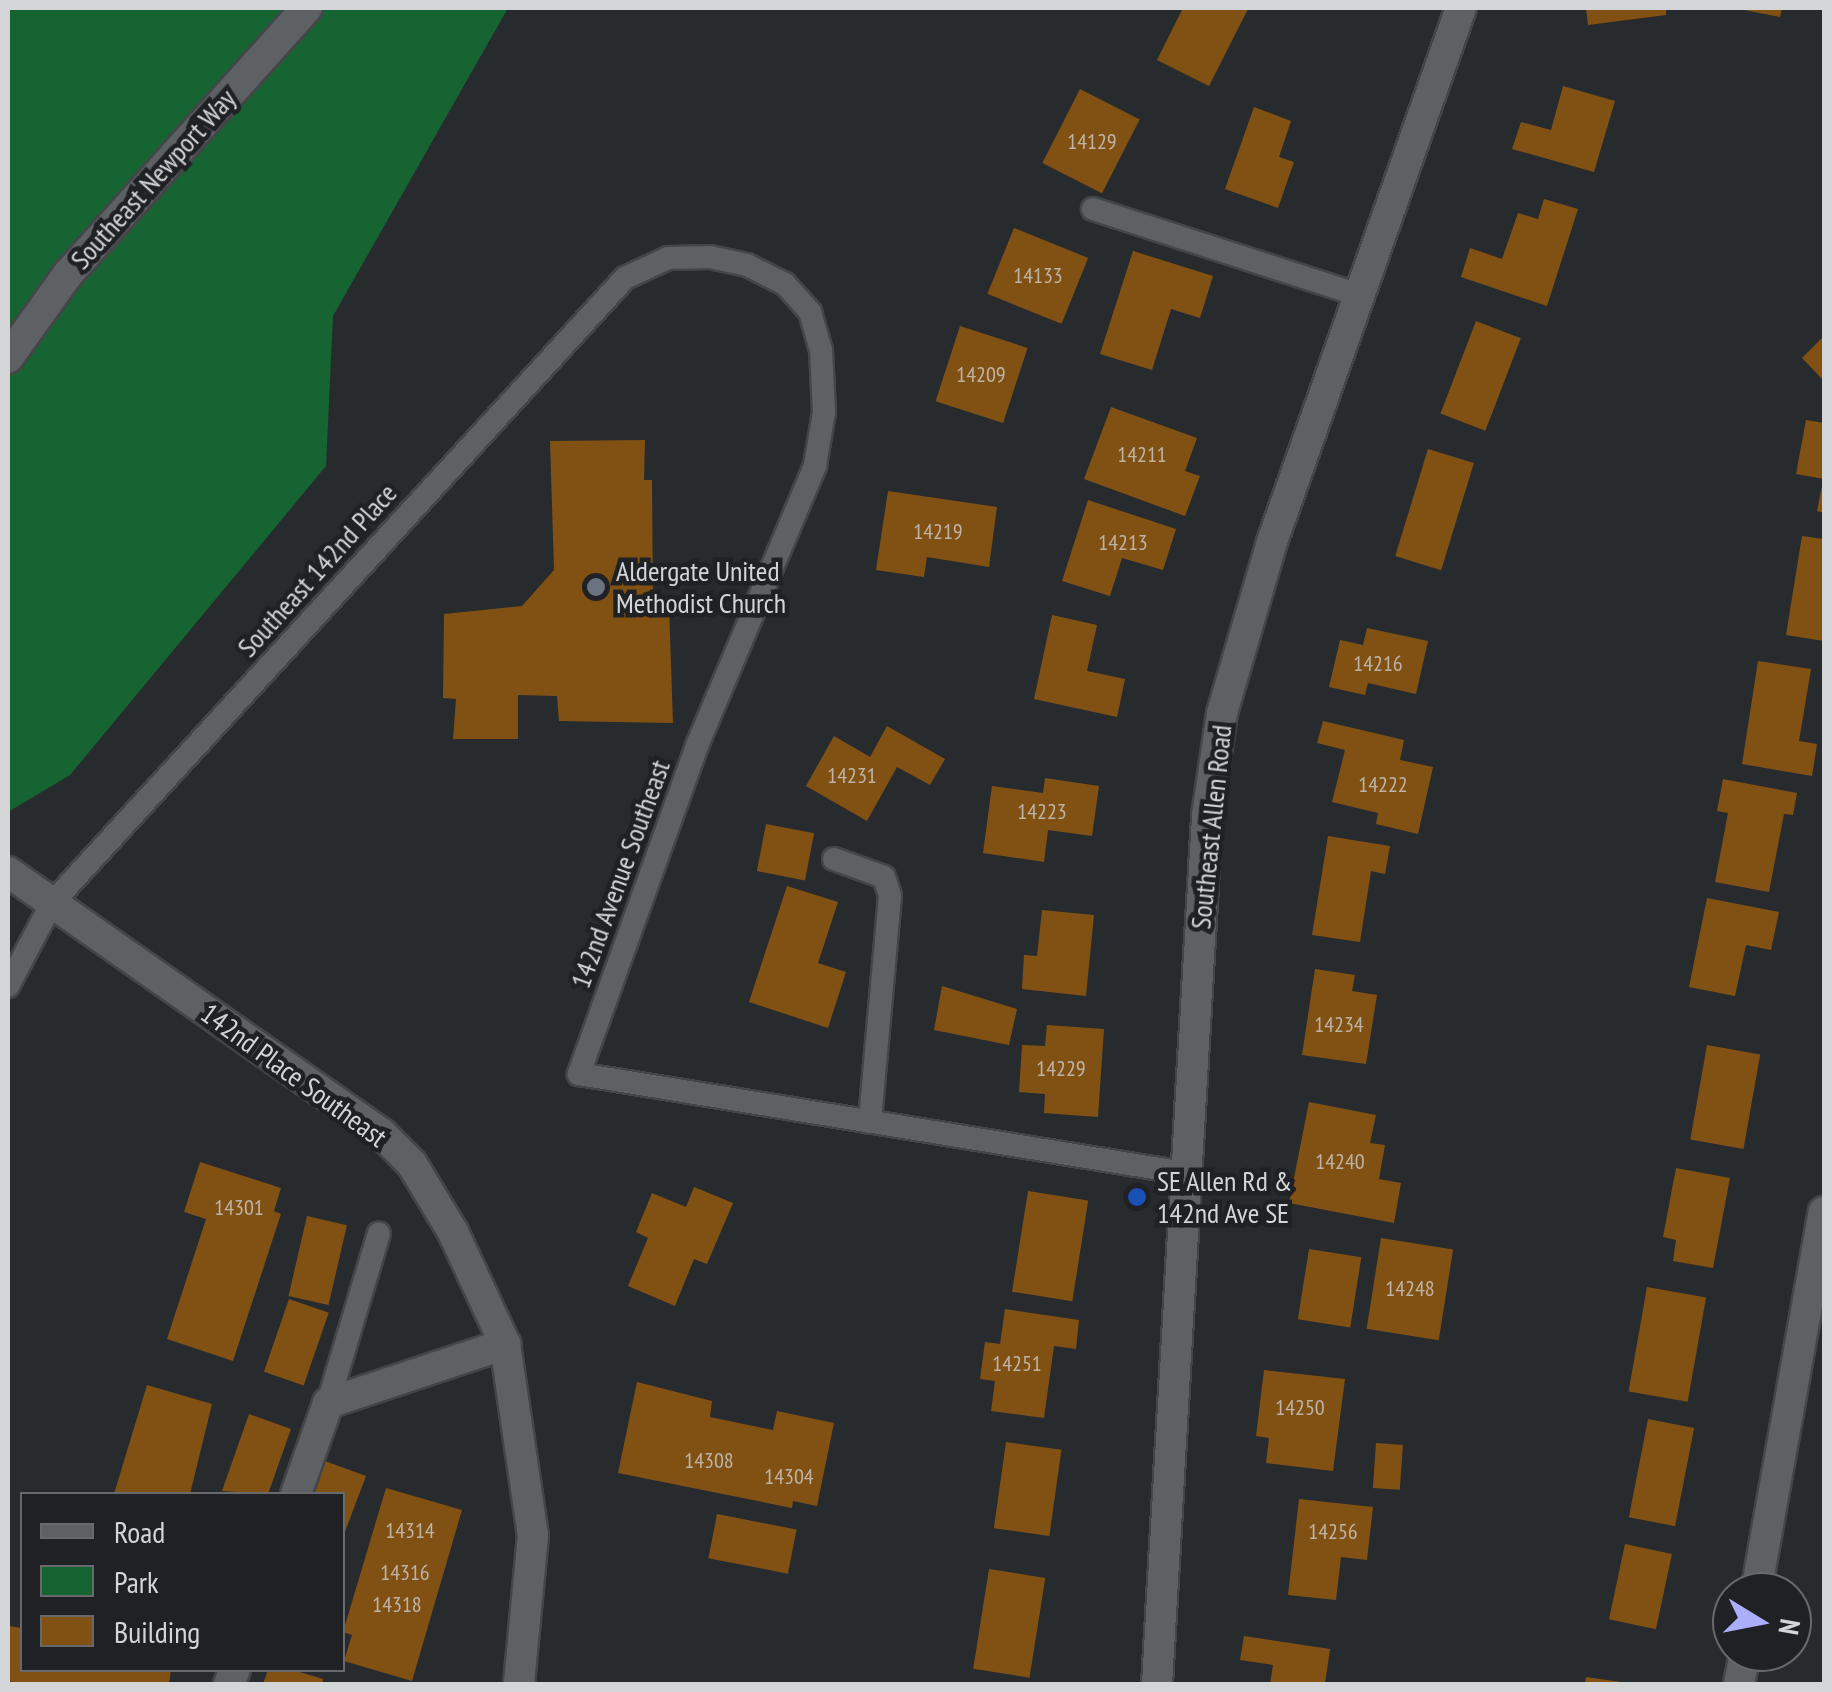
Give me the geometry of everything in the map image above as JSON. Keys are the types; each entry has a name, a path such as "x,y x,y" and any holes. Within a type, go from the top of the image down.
{"street":[{"name":"Southeast Newport Way","path":"8,358 68,274 307,8"},
{"name":"Southeast Allen Road","path":"1157,1684 1207,816 1222,713 1358,295 1461,8"},
{"name":"142nd Place Southeast","path":"8,872 382,1134 412,1164 454,1232 505,1344 533,1534 520,1684"},
{"path":"1760,1572 1824,1212"},
{"path":"297,1492 328,1403 505,1344"}],"lane":[{"path":"1094,209 1358,295"},
{"name":"142nd Avenue Southeast","path":"625,278 668,258 710,257 748,265 784,284 810,312 822,350 824,412 809,483 698,743 580,1074 1184,1173"},
{"name":"Southeast 142nd Place","path":"8,986 52,903 625,278"},
{"path":"834,860 884,877 890,896 870,1122"},
{"path":"328,1403 379,1233"}],"green space":[{"path":"8,8 508,8 333,316 326,466 70,775 8,812"}],"building":[{"path":"1183,8 1248,9 1209,86 1157,60"},
{"path":"1586,8 1666,8 1666,15 1588,25"},
{"path":"1734,8 1782,8 1780,17"},
{"path":"1563,86 1615,101 1594,172 1512,149 1521,122 1551,130"},
{"path":"1080,89 1140,119 1102,193 1042,163"},
{"path":"1254,107 1291,121 1279,157 1294,162 1278,208 1225,189"},
{"path":"1544,199 1578,209 1547,306 1461,277 1470,248 1502,259 1518,213 1538,219"},
{"path":"1014,228 1088,258 1062,324 987,294"},
{"path":"1133,251 1213,276 1200,318 1171,309 1152,370 1100,354"},
{"path":"1476,321 1521,338 1485,431 1441,413"},
{"path":"960,326 1028,348 1003,423 936,401"},
{"path":"1824,336 1824,381 1802,358"},
{"path":"1111,407 1197,438 1185,471 1200,476 1185,516 1084,479"},
{"path":"1806,420 1824,423 1824,479 1796,474"},
{"name":"Aldergate United Methodist Church","path":"645,440 644,480 652,480 653,604 669,605 673,723 559,721 557,696 518,695 518,739 453,739 456,699 443,698 444,614 522,606 554,570 550,441"},
{"path":"1428,449 1474,463 1441,570 1395,556"},
{"path":"1824,481 1824,513 1817,511"},
{"path":"888,491 997,507 989,567 927,557 924,577 876,570"},
{"path":"1088,500 1176,529 1163,570 1122,558 1110,596 1062,581"},
{"path":"1802,536 1824,539 1824,641 1786,635"},
{"path":"1052,615 1097,625 1087,671 1125,679 1117,717 1034,699"},
{"path":"1367,628 1428,641 1416,694 1368,683 1365,695 1329,687 1340,640 1363,645"},
{"path":"1758,661 1811,669 1799,741 1817,744 1812,776 1742,764"},
{"path":"1323,721 1404,740 1400,760 1433,767 1418,834 1376,824 1378,813 1332,802 1345,750 1317,743"},
{"path":"887,726 945,759 930,785 897,767 867,821 806,786 834,736 870,757"},
{"path":"1045,778 1099,786 1092,836 1048,830 1044,862 983,853 992,786 1043,793"},
{"path":"1723,779 1797,793 1793,815 1784,814 1769,892 1715,882 1728,813 1717,811"},
{"path":"766,824 814,833 805,880 757,871"},
{"path":"1328,836 1390,846 1385,874 1371,871 1360,942 1312,935"},
{"path":"787,886 838,902 818,963 846,972 828,1028 749,1002"},
{"path":"1707,898 1779,912 1771,950 1746,945 1735,996 1689,987"},
{"path":"1042,910 1094,915 1086,996 1022,989 1024,955 1037,956"},
{"path":"1315,969 1355,975 1352,991 1377,995 1366,1064 1302,1055"},
{"path":"942,986 1017,1009 1009,1045 934,1030"},
{"path":"1047,1025 1104,1029 1098,1117 1044,1113 1045,1094 1019,1092 1022,1045 1045,1046"},
{"path":"1707,1045 1760,1054 1744,1149 1690,1140"},
{"path":"1309,1102 1376,1115 1370,1143 1385,1145 1379,1179 1401,1183 1394,1223 1289,1203"},
{"path":"200,1162 281,1188 274,1211 281,1214 233,1361 167,1339 206,1219 184,1212"},
{"path":"1676,1168 1730,1178 1713,1268 1673,1261 1676,1240 1663,1237"},
{"path":"694,1187 733,1203 707,1264 694,1259 675,1306 628,1286 648,1238 636,1232 652,1193 686,1207"},
{"path":"1028,1191 1088,1201 1072,1301 1012,1292"},
{"path":"307,1216 347,1225 329,1305 289,1296"},
{"path":"1381,1238 1453,1249 1439,1340 1367,1329"},
{"path":"1309,1249 1361,1257 1350,1327 1298,1319"},
{"path":"1647,1287 1706,1297 1688,1402 1629,1391"},
{"path":"289,1299 329,1313 304,1385 264,1372"},
{"path":"1005,1309 1079,1320 1076,1349 1054,1346 1044,1418 991,1411 995,1381 980,1379 985,1342 1000,1344"},
{"path":"1264,1370 1345,1379 1333,1471 1266,1463 1269,1438 1256,1436"},
{"path":"637,1382 712,1401 710,1417 773,1430 777,1411 834,1423 817,1506 793,1501 792,1508 618,1473"},
{"path":"147,1385 212,1404 190,1492 115,1492"},
{"path":"249,1414 291,1429 269,1492 222,1491"},
{"path":"1648,1419 1694,1428 1675,1526 1629,1517"},
{"path":"1006,1442 1061,1450 1049,1536 994,1528"},
{"path":"1376,1443 1403,1445 1400,1490 1373,1488"},
{"path":"325,1461 366,1476 345,1532 345,1492 313,1492"},
{"path":"386,1488 462,1510 412,1681 345,1661 352,1635 345,1633"},
{"path":"1299,1499 1373,1507 1367,1560 1341,1557 1336,1600 1288,1595"},
{"path":"717,1514 797,1529 788,1574 708,1558"},
{"path":"1625,1544 1672,1554 1656,1629 1609,1619"},
{"path":"989,1569 1045,1578 1029,1678 973,1669"},
{"path":"8,1626 20,1628 20,1672 171,1672 169,1684 8,1684"},
{"path":"1244,1636 1330,1649 1325,1684 1270,1684 1273,1665 1240,1660"},
{"path":"267,1672 300,1672 323,1679 322,1684 263,1684"},
{"path":"1586,1677 1621,1682 1621,1684 1585,1684"}],"place":[{"name":"Aldergate United Methodist Church","path":"596,587"},
{"name":"SE Allen Rd & 142nd Ave SE","path":"1137,1197"}]}
